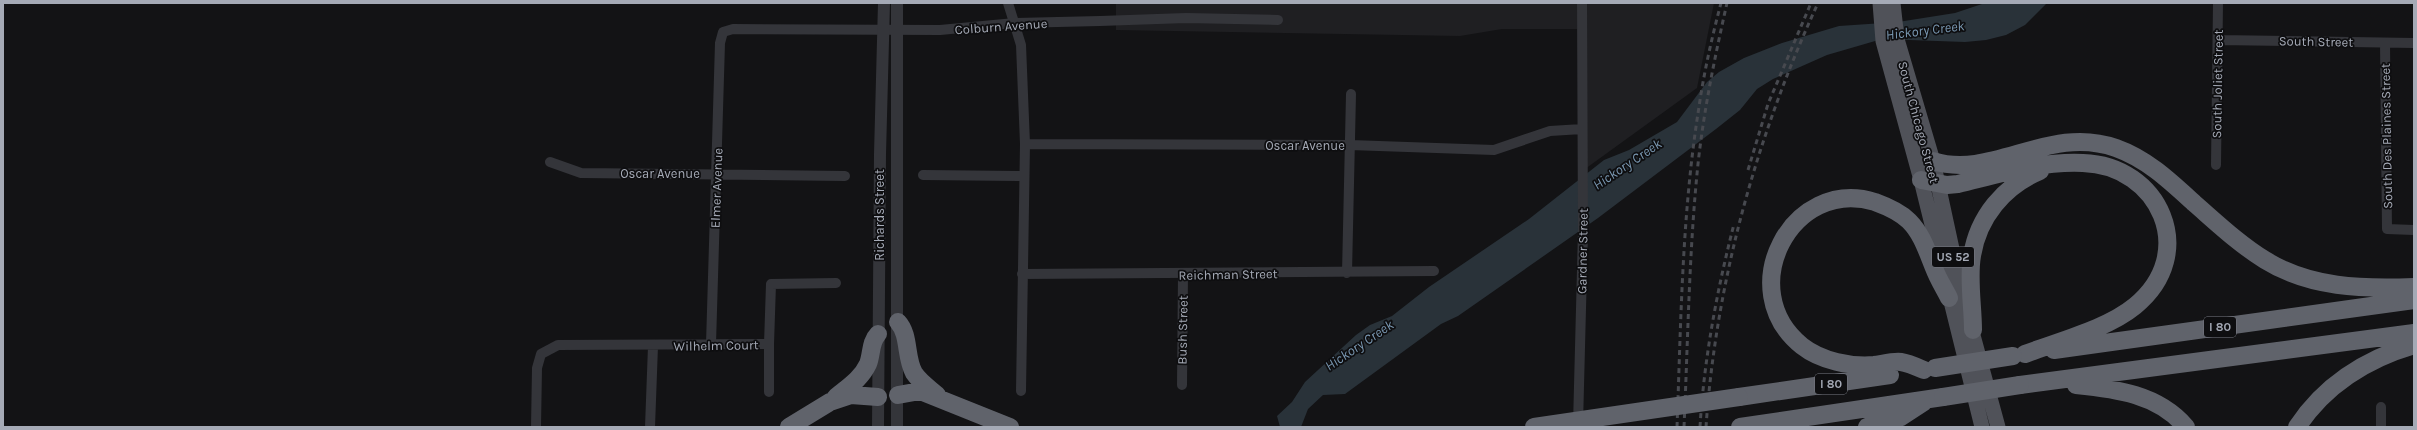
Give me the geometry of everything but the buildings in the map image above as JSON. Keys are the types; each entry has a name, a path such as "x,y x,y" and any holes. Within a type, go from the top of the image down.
{"highway":[{"path":"1933,161 1944,165 1967,166 2062,142 2104,144 2134,155 2153,167 2246,247 2281,269 2325,284 2352,287 2414,287"},
{"path":"1928,182 1958,184 2032,166 2083,163 2108,167 2138,185 2153,199 2163,218 2169,242 2165,267 2154,287 2135,306 2111,322 2019,355"},
{"path":"1972,330 1972,257 1977,234 1992,207 2009,189 2031,175 2058,164"},
{"path":"1929,369 1901,362 1864,366 1851,364 1826,359 1803,347 1786,330 1774,308 1770,282 1774,258 1782,240 1796,222 1817,207 1837,200 1864,199 1886,206 1908,220 1924,242 1934,269 1949,298"},
{"name":"I 80","path":"1534,427 1739,398 2019,355 2414,300"},
{"path":"898,322 905,334 908,356 914,372 920,380 942,399"},
{"name":"I 80","path":"1740,427 2047,382 2414,333"},
{"path":"789,427 830,402 860,377 869,363 873,343 878,334"},
{"path":"2297,427 2312,406 2340,380 2381,357 2414,345"},
{"path":"2047,382 2111,388 2140,396 2164,407 2186,427"},
{"path":"898,395 920,392 942,399 1010,427"},
{"path":"830,402 850,394 878,397"},
{"path":"1867,427 1901,417 1936,398"}],"main road":[{"name":"South Chicago Street","path":"1880,3 1883,41 1899,74 1933,161 1928,182 1949,298 1982,427"},
{"name":"South Chicago Street","path":"1893,3 1899,74 1928,182 1972,330 1998,427"}],"street":[{"name":"Richards Street","path":"878,427 878,334 884,3"},
{"name":"Richards Street","path":"897,3 897,427"},
{"path":"1008,3 1021,45 1025,144 1021,391"},
{"name":"Gardner Street","path":"1578,427 1583,231 1582,3"},
{"name":"South Joliet Street","path":"2216,165 2218,3"},
{"name":"Colburn Avenue","path":"723,32 733,29 940,30 1015,23 1186,18 1278,20"},
{"name":"Elmer Avenue","path":"711,344 720,43 723,32"},
{"name":"South Street","path":"2218,40 2414,43"},
{"name":"South Des Plaines Street","path":"2385,43 2387,229 2414,230"},
{"path":"1347,273 1351,94"},
{"name":"Oscar Avenue","path":"1025,144 1350,145 1494,150 1550,131 1582,129"},
{"name":"Oscar Avenue","path":"550,162 581,173 717,173 844,176"},
{"path":"923,175 1024,176"},
{"name":"Reichman Street","path":"1022,274 1347,273 1434,271"},
{"name":"Bush Street","path":"1182,385 1183,274"},
{"name":"Wilhelm Court","path":"536,427 537,368 541,354 558,345 653,346 769,344 771,284 836,283"},
{"path":"769,344 769,392"},
{"path":"650,427 653,346"},
{"path":"878,397 898,395"},
{"path":"2381,407 2381,427"}],"shaded area":[{"path":"1116,3 1577,3 1577,29 1502,29 1460,36 1116,30"},
{"path":"1586,3 1714,3 1697,88 1585,169"}],"water":[{"name":"Hickory Creek","path":"1985,3 2047,3 2025,25 2006,35 1986,40 1965,42 1882,39 1827,55 1773,79 1757,89 1740,110 1598,218 1458,316 1441,324 1345,394 1323,395 1308,409 1301,427 1280,427 1277,416 1292,402 1305,382 1356,335 1370,325 1392,316 1429,287 1529,219 1604,160 1629,150 1677,122 1707,82 1719,72 1744,58 1782,43 1839,26 1898,22 1955,13"}],"railway":[{"path":"1677,427 1683,267 1693,147 1703,81 1721,3"},
{"path":"1684,427 1691,262 1698,164 1710,83 1727,3"},
{"path":"1748,170 1768,104 1811,3"},
{"path":"1706,427 1711,372 1719,318 1743,210 1758,157 1776,104 1818,3"},
{"path":"1700,427 1712,325 1734,224"}]}
